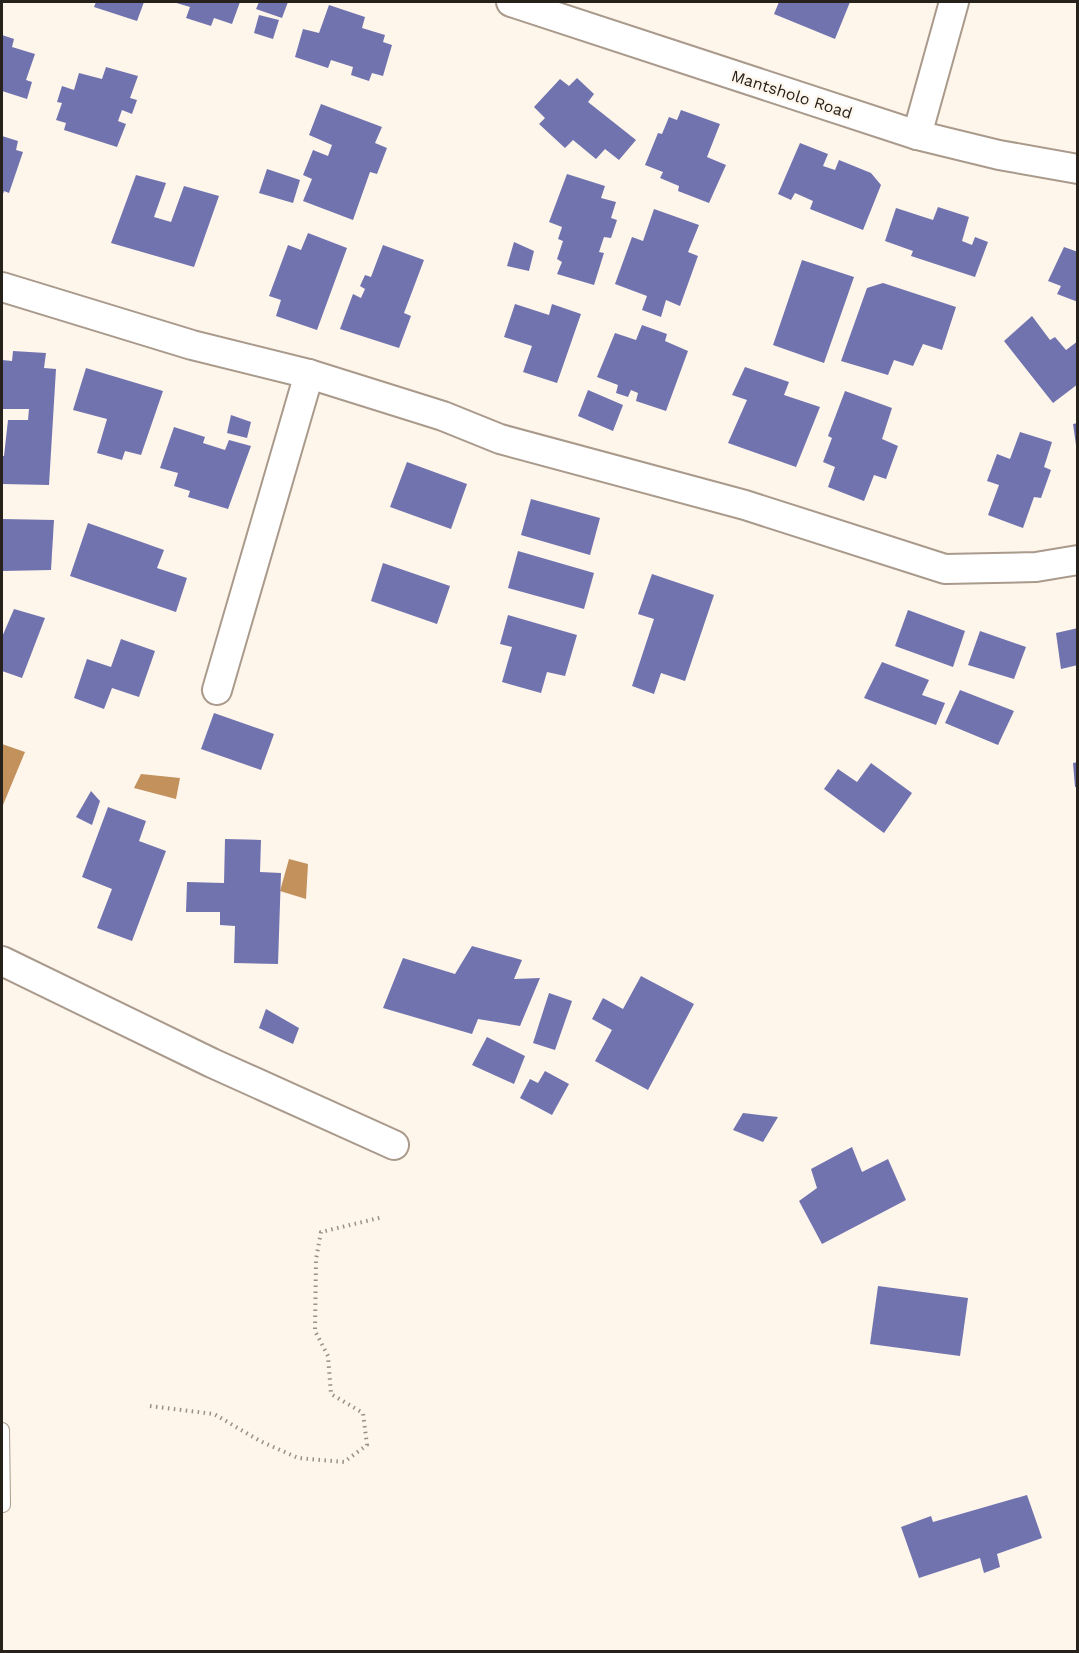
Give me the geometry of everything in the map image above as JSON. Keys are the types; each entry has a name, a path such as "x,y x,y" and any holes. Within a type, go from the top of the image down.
{"street":[{"name":"Mantsholo Road","path":"511,2 916,135 999,155 1077,169"},
{"path":"916,135 954,2"},
{"path":"2,287 192,345 309,374 443,416 500,438 744,505 945,569 1036,567 1077,560"},
{"path":"217,690 309,374"},
{"path":"2,961 213,1062 394,1144"}],"lane":[{"path":"2,1430 3,1505"}],"path":[{"path":"150,1406 214,1414 260,1441 298,1458 344,1462 367,1445 363,1413 332,1394 328,1356 315,1331 316,1259 321,1232 383,1217"}],"shaded area":[{"path":"2,744 25,752 3,805 2,804"},
{"path":"141,774 180,778 176,799 134,788"},
{"path":"289,859 308,864 306,899 280,891"}],"building":[{"path":"96,2 144,2 137,21 94,7"},
{"path":"173,2 240,2 232,24 214,18 211,26 186,18 190,7"},
{"path":"259,2 288,2 282,18 256,9"},
{"path":"779,2 850,2 835,39 774,14"},
{"path":"329,5 365,17 362,28 385,35 383,42 392,45 383,76 372,73 369,81 351,75 353,67 331,60 328,68 295,57 303,29 319,33"},
{"path":"259,15 279,20 273,39 254,33"},
{"path":"2,35 14,39 12,47 35,54 26,80 32,82 27,99 2,91"},
{"path":"106,67 138,76 130,98 137,100 132,114 122,110 118,121 126,124 117,147 64,130 66,123 56,120 62,103 57,102 62,86 74,90 79,73 102,79"},
{"path":"577,78 594,94 588,102 636,140 619,160 605,149 596,159 573,140 565,148 539,124 545,118 534,107 560,79 569,86"},
{"path":"321,104 382,127 375,143 387,148 377,174 370,172 353,220 303,201 312,179 303,175 313,150 328,156 332,145 309,135"},
{"path":"681,110 720,124 707,157 726,165 709,203 678,191 679,186 660,178 663,172 645,165 658,133 662,134 669,117 677,120"},
{"path":"2,136 18,141 16,150 23,152 9,193 4,191 2,197"},
{"path":"800,143 828,154 823,166 835,170 839,160 871,173 881,185 863,230 810,209 813,201 795,193 791,200 778,194"},
{"path":"267,169 300,180 293,203 259,193"},
{"path":"567,174 605,186 601,198 616,202 611,218 617,220 611,238 604,237 599,252 604,253 594,285 557,274 562,262 557,259 563,241 558,239 562,227 549,222"},
{"path":"136,175 166,183 154,217 171,222 184,186 219,196 194,267 111,243"},
{"path":"938,207 969,217 962,241 972,245 975,237 988,242 975,277 911,256 913,251 885,241 896,208 933,220"},
{"path":"654,209 699,225 688,252 698,256 680,306 666,300 661,317 642,310 647,296 615,284 632,237 643,241"},
{"path":"308,233 347,248 317,330 276,316 281,300 269,296 288,245 301,250"},
{"path":"514,242 534,251 529,271 507,266"},
{"path":"383,245 424,260 404,313 411,316 399,348 340,329 353,294 361,298 365,289 360,286 365,275 371,277"},
{"path":"1064,247 1078,252 1078,302 1057,294 1061,286 1048,281"},
{"path":"802,260 854,277 824,363 773,345"},
{"path":"883,283 956,307 942,350 923,344 913,366 894,360 888,375 841,361 867,288"},
{"path":"515,304 549,315 552,304 581,314 557,383 523,372 532,346 504,337"},
{"path":"1032,316 1050,340 1055,337 1066,350 1078,341 1078,384 1053,403 1004,341"},
{"path":"642,325 667,334 665,341 688,351 666,411 636,401 638,393 631,390 628,397 616,393 618,385 597,377 615,333 636,340"},
{"path":"13,351 46,353 44,368 56,369 49,485 2,484 2,456 4,456 8,420 28,420 29,409 2,409 2,360 12,361"},
{"path":"745,367 789,382 784,395 820,407 796,467 728,443 747,400 732,395"},
{"path":"86,368 163,391 141,455 125,451 122,460 97,453 107,419 73,410"},
{"path":"588,390 623,405 613,431 578,416"},
{"path":"845,391 892,408 882,439 898,446 886,479 874,475 864,501 828,487 835,467 823,462 832,438 828,436"},
{"path":"231,415 251,422 247,438 227,433"},
{"path":"1078,423 1078,445 1076,445 1073,424"},
{"path":"174,427 205,437 203,443 225,450 229,440 251,446 228,509 188,497 190,491 174,486 178,473 160,468"},
{"path":"1020,432 1052,442 1044,467 1051,470 1041,498 1034,497 1023,528 988,515 999,485 987,481 997,454 1010,459"},
{"path":"407,462 467,484 451,529 390,507"},
{"path":"531,499 600,518 590,555 521,535"},
{"path":"2,519 54,520 51,570 2,571"},
{"path":"88,523 164,550 157,568 187,578 176,612 70,576"},
{"path":"518,551 594,573 584,609 508,588"},
{"path":"383,563 450,586 437,624 371,601"},
{"path":"652,574 714,595 685,681 661,673 654,694 632,686 654,619 638,614"},
{"path":"14,609 45,618 22,678 2,671 2,637"},
{"path":"908,610 965,631 953,667 895,646"},
{"path":"508,615 577,635 565,676 547,672 541,693 502,682 512,647 500,644"},
{"path":"1078,628 1078,665 1061,669 1056,633"},
{"path":"980,631 1026,647 1014,679 968,665"},
{"path":"121,639 155,651 139,697 112,688 104,709 74,698 87,659 111,667"},
{"path":"882,662 929,680 922,695 945,703 936,725 864,698"},
{"path":"960,690 1014,711 998,745 945,723"},
{"path":"214,713 274,734 261,770 201,749"},
{"path":"1078,762 1078,787 1075,787 1073,763"},
{"path":"871,763 912,793 884,833 824,789 838,769 857,782"},
{"path":"91,791 100,801 92,825 76,817"},
{"path":"108,807 146,821 139,841 166,851 132,941 97,928 112,889 82,877"},
{"path":"225,839 261,840 260,872 281,873 278,964 234,963 235,926 220,925 220,912 186,912 187,882 224,883"},
{"path":"472,946 522,960 514,979 540,978 520,1026 478,1019 472,1034 383,1008 403,958 455,974"},
{"path":"641,976 694,1004 648,1090 595,1061 612,1030 592,1019 603,998 623,1009"},
{"path":"549,993 572,1001 555,1050 533,1043"},
{"path":"266,1009 299,1028 293,1044 259,1028"},
{"path":"487,1037 525,1056 514,1084 472,1065"},
{"path":"545,1071 569,1084 552,1115 520,1098 530,1079 538,1083"},
{"path":"743,1113 778,1117 763,1142 733,1130"},
{"path":"852,1147 862,1172 888,1159 906,1200 822,1244 799,1201 817,1188 811,1169"},
{"path":"878,1286 968,1298 960,1356 870,1344"},
{"path":"1027,1495 1042,1538 997,1554 1000,1567 984,1573 980,1558 919,1578 901,1527 931,1516 933,1522"}]}
